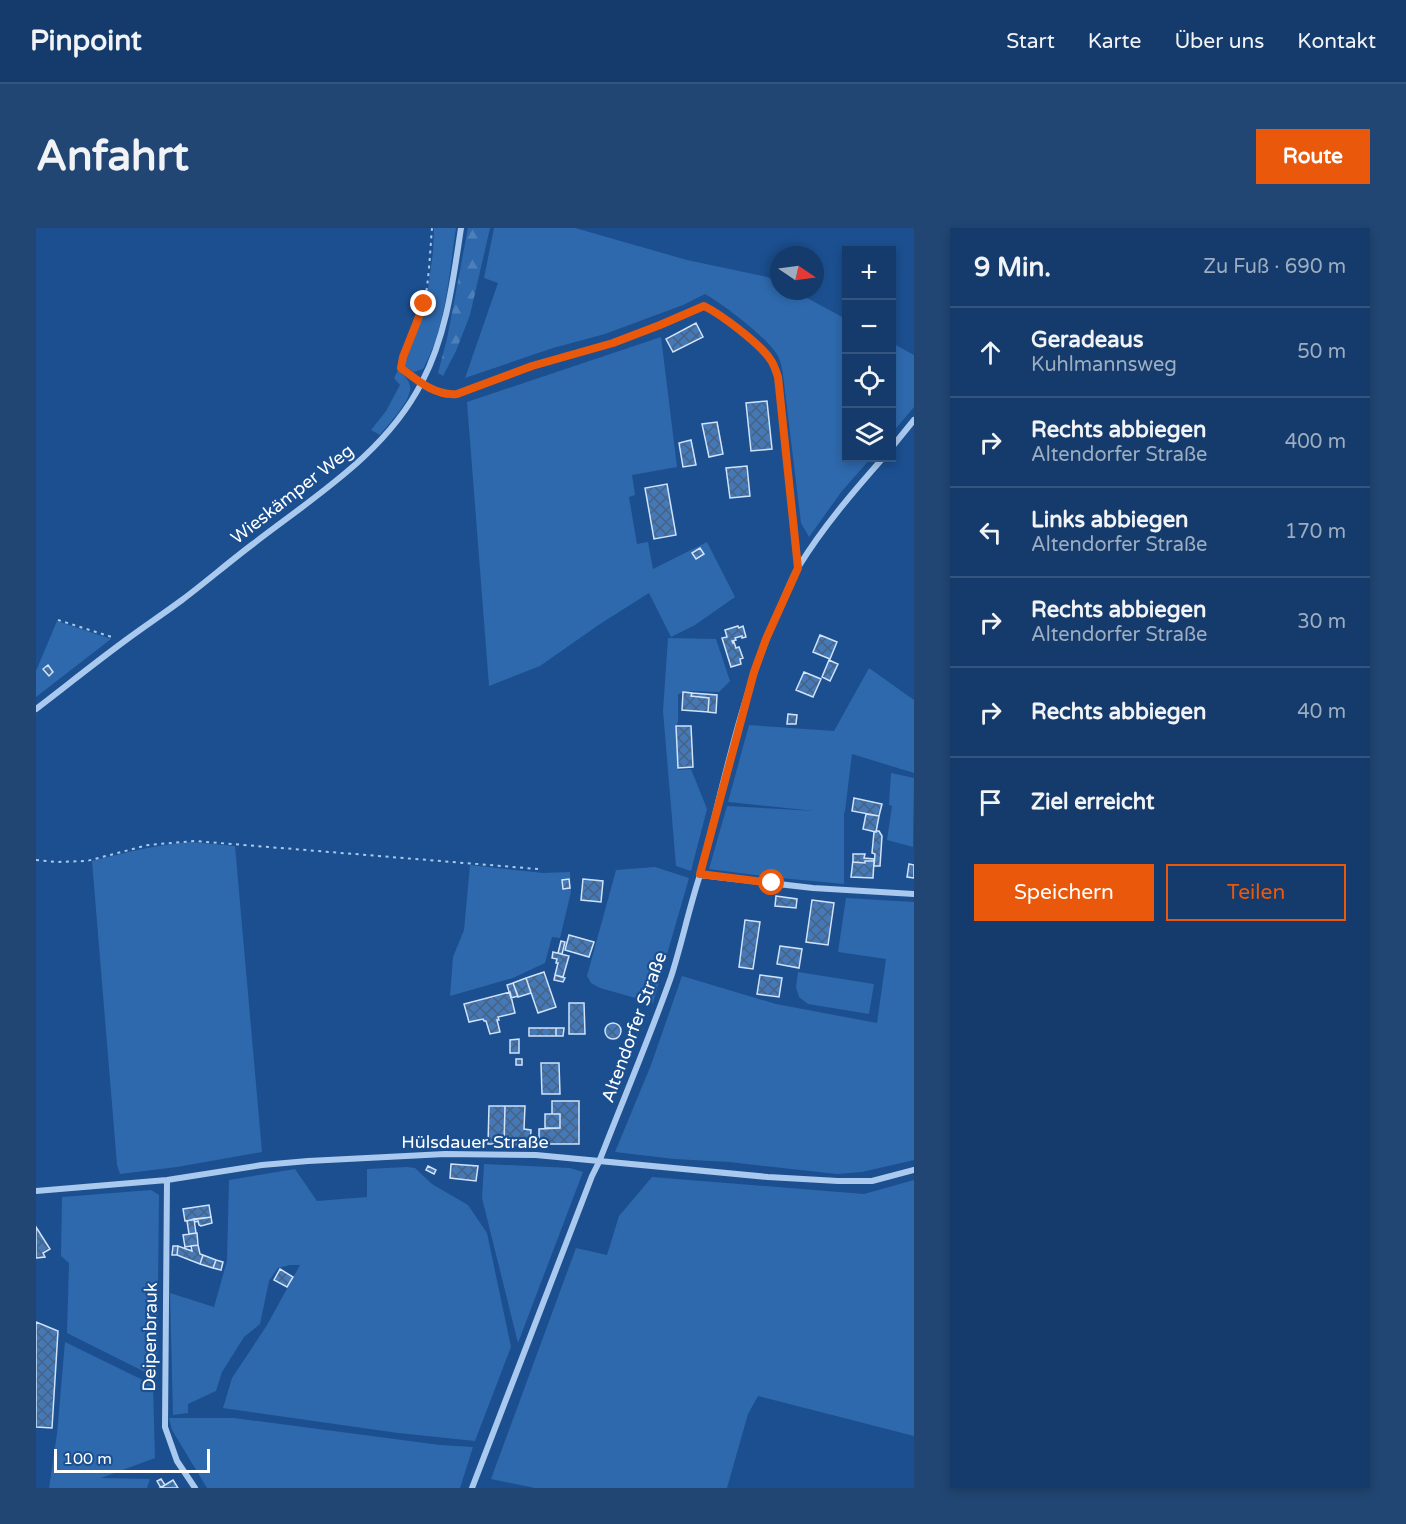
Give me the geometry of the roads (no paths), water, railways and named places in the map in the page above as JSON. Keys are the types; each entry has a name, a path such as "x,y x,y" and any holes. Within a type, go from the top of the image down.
{"street":[{"name":"Wieskämper Weg","path":"36,709 183,599 369,454 398,421 432,361 452,291 461,228"},
{"path":"896,441 914,420"},
{"name":"Altendorfer Straße","path":"472,1488 669,983 754,672 766,639 798,568 843,504 880,462"},
{"path":"700,874 813,888 914,894"},
{"name":"Hülsdauer Straße","path":"36,1191 166,1180 308,1161 445,1154 536,1155 838,1182 872,1181 914,1170"},
{"name":"Deipenbrauk","path":"166,1180 165,1427 177,1461 195,1488"}],"lane":[{"path":"421,384 446,395 457,394 532,366 613,343 704,306 720,315 763,351 772,361 778,377 798,568"}]}
